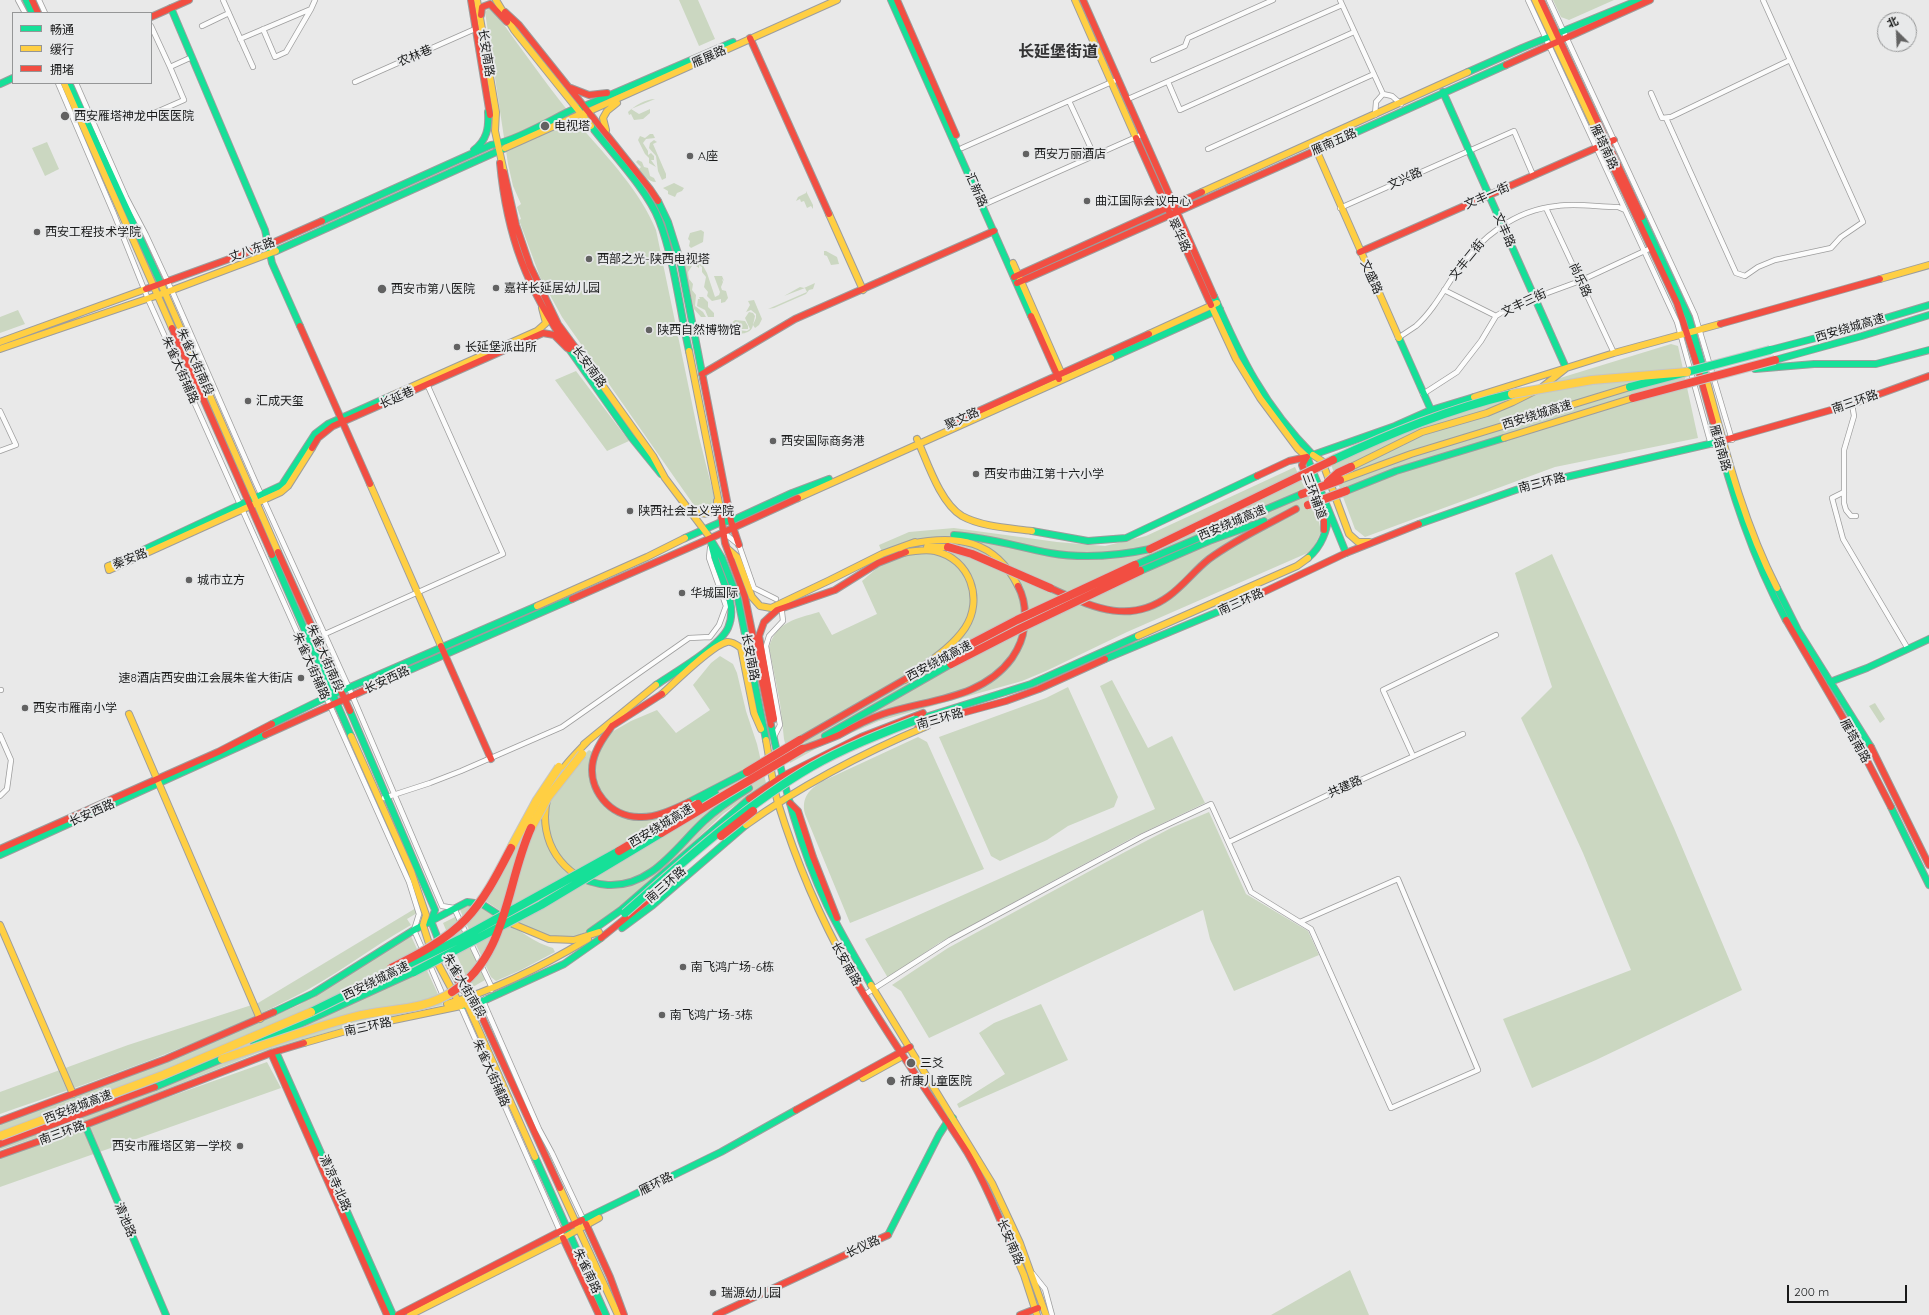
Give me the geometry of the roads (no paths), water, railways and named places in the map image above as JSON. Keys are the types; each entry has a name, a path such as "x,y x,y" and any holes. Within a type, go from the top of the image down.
{"main road":[{"path":"26,0 32,12"},
{"path":"32,0 38,12"},
{"path":"152,17 189,0"},
{"path":"457,161 483,142 489,128 488,112 471,0"},
{"name":"长安南路","path":"477,0 496,112 495,131 499,152 520,240 530,266 558,324 654,456 665,478 711,538 722,558 738,599 770,739 783,776 788,799 808,861 827,905 871,985 911,1048 992,1199 1024,1275 1043,1313"},
{"name":"长安南路","path":"496,0 503,9 514,30 582,110 646,196 662,226 717,495 723,532 745,597 770,739 774,782 778,802 806,884 831,937 864,995 901,1054 992,1182 1032,1272 1043,1313"},
{"name":"雁展路","path":"499,152 554,118 582,110 830,0"},
{"name":"雁展路","path":"630,89 837,0"},
{"name":"汇新路","path":"892,0 985,204 1061,377"},
{"name":"汇新路","path":"897,0 962,148 985,204 994,231 1018,279"},
{"name":"翠华路","path":"1075,0 1115,80 1215,307 1240,356 1255,382 1291,433 1310,456 1322,461 1349,534 1354,541 1360,543 1375,542"},
{"name":"翠华路","path":"1083,0 1115,80 1128,99 1140,135"},
{"name":"雁塔南路","path":"1535,0 1558,43 1605,144 1684,306 1686,333"},
{"name":"雁塔南路","path":"1540,0 1554,35"},
{"name":"雁南五路","path":"1315,147 1375,115 1554,35 1639,0"},
{"name":"雁南五路","path":"1018,279 1315,147 1558,43 1650,0"},
{"path":"480,20 482,7 490,4 514,30"},
{"path":"171,8 265,230 272,263 492,759"},
{"path":"503,9 519,25 563,81 582,110 613,142 656,196 668,218 674,239 732,524 739,545"},
{"path":"750,38 863,290"},
{"path":"0,84 12,78"},
{"path":"563,81 576,92 588,96 630,89"},
{"name":"朱雀大街南段","path":"64,84 165,294 252,503 340,699 387,797 435,910 431,920 464,1003 565,1233"},
{"name":"朱雀大街南段","path":"69,84 160,284"},
{"path":"613,142 602,125 603,115 630,89"},
{"name":"文丰路","path":"1443,92 1566,368"},
{"path":"488,112 495,131"},
{"name":"雁塔南路","path":"1605,144 1648,249 1677,303 1746,532 1772,595 1859,745 1929,886"},
{"name":"文丰一街","path":"1360,252 1605,144"},
{"name":"丈八东路","path":"0,342 160,284 269,249 491,145 499,152 165,294 0,350"},
{"name":"文盛路","path":"1315,147 1340,208 1431,410"},
{"path":"499,152 503,202 512,238 525,272 542,308 567,348 645,456 665,478"},
{"path":"702,374 795,319 994,231"},
{"path":"917,441 944,499 961,515 983,524 1088,542 1126,538 1290,461 1310,456 1395,426 1431,410 1614,353 1802,302 1929,265"},
{"name":"西安绕城高速","path":"0,1136 163,1075 287,1023 429,956 552,890 647,835 747,772 905,680 1017,620 1106,578 1232,523 1322,486 1411,454 1630,387 1839,332 1929,305"},
{"name":"聚文路","path":"711,538 723,532 732,524 1215,307"},
{"name":"长延巷","path":"341,420 537,331 546,323 542,308"},
{"name":"西安绕城高速","path":"0,1144 170,1082 414,972 541,905 885,701 1021,628 1140,571 1209,541 1346,492 1396,471 1633,398 1862,336 1929,315"},
{"name":"长延巷","path":"252,503 282,485 315,434 328,424 341,420 548,332 553,334 567,348"},
{"path":"1721,374 1766,367 1876,364 1929,350"},
{"path":"1322,486 1338,473 1416,435 1494,410 1531,393 1557,377 1566,368"},
{"path":"727,547 737,557 752,597 760,606 771,608 882,554 931,537 972,535 1070,556 1096,557 1131,553 1150,548 1363,445 1437,415 1514,393 1582,382 1654,373 1687,372"},
{"name":"南三环路","path":"447,1004 480,1003 550,972 577,956 653,896 759,806 789,786 836,760 917,723 954,715 1039,690 1119,653 1236,605 1349,552 1434,517 1527,486 1732,440 1852,404 1929,376"},
{"path":"706,442 711,421"},
{"name":"雁塔南路","path":"1718,443 1766,567 1798,630 1868,741 1929,865"},
{"path":"1310,456 1349,552"},
{"name":"南三环路","path":"0,1155 85,1125 274,1052 360,1027 464,1003 492,988 539,967 599,932 625,913 735,818 789,780 840,752 967,704 1031,684 1297,566 1310,558 1324,538 1328,529 1329,511 1310,456"},
{"name":"三环辅道","path":"1310,456 1302,465 1324,521 1324,538"},
{"path":"684,503 699,514 708,514 717,508 717,495"},
{"name":"秦安路","path":"252,503 110,570 108,566 252,503"},
{"path":"770,739 773,708 759,636 764,622 777,610 835,590 853,581 878,563 902,553 932,546 948,547 972,554 1093,607 1115,613 1128,613 1141,611 1156,605 1168,597 1202,564 1223,548 1296,509"},
{"path":"1329,511 1349,552"},
{"name":"聚文路","path":"704,530 722,522 732,524"},
{"name":"长安西路","path":"0,849 340,699 704,530"},
{"path":"287,1023 296,1016 422,952 442,939 464,921 475,909 492,883 542,790 559,767 571,754 656,685 697,656 726,632 732,618 731,603 712,552 711,538"},
{"name":"长安西路","path":"340,699 349,688 444,651 711,538"},
{"path":"802,749 827,740 851,727 883,714 956,695 977,687 995,676 1008,663 1018,647 1024,633 1025,614 1022,594 1017,581 998,558 986,549 966,541 950,539 910,544"},
{"path":"902,553 925,550 940,552 959,563 966,572 972,584 974,608 964,629 948,646 905,680"},
{"path":"1830,682 1867,668 1929,639"},
{"path":"222,1059 353,1017 422,1006 459,987 477,971 491,951 498,935 525,845 550,793 582,754 612,726 662,694 726,642 735,644 740,648 754,713 770,739"},
{"name":"长安西路","path":"0,855 218,752 287,716 326,698 340,699"},
{"path":"579,939 621,910 734,812 783,776 861,736 905,719 947,706 967,704"},
{"path":"129,714 260,1019"},
{"path":"577,956 598,945 634,920 702,860 778,802 788,799 808,783 852,759 954,715"},
{"path":"612,726 599,743 592,758 591,774 600,797 614,810 632,817 646,817 673,809 747,772"},
{"path":"587,742 556,776 545,805 544,818 548,840 554,852 579,877 606,885 630,883 657,869 705,820 726,802 762,780 785,759"},
{"name":"朱雀大街南段","path":"387,797 426,916 423,925 433,955 464,1003"},
{"name":"南三环路","path":"0,1121 73,1094 260,1019 314,992 431,920 467,902 478,902 518,927 536,935 555,940 579,939 599,932"},
{"path":"0,925 73,1094"},
{"name":"朱雀大街南段","path":"480,1003 581,1224"},
{"name":"雁环路","path":"410,1315 581,1224 721,1152 911,1048"},
{"name":"清凉寺北路","path":"274,1052 387,1315"},
{"name":"清凉寺北路","path":"274,1052 393,1315"},
{"name":"长仪路","path":"716,1315 888,1236 950,1121"},
{"name":"清池路","path":"85,1125 166,1315"},
{"path":"581,1224 610,1277 624,1315"},
{"name":"朱雀南路","path":"581,1224 618,1315"},
{"path":"565,1233 599,1315"},
{"name":"雁环路","path":"398,1315 565,1233"},
{"name":"朱雀南路","path":"565,1233 606,1315"},
{"path":"1020,1315 1043,1313"}],"street":[{"path":"18,0 24,12"},
{"path":"39,0 45,12"},
{"path":"223,0 253,67"},
{"path":"263,29 275,57 286,52 315,0"},
{"path":"1153,60 1185,46 1188,38 1273,0"},
{"path":"1340,0 1383,94"},
{"path":"1528,0 1554,35 1605,144 1700,329 1715,387 1732,440"},
{"path":"1549,0 1554,35"},
{"path":"1651,93 1662,118 1666,118 1736,273 1745,276 1758,267 1775,260 1831,248 1841,237 1863,222 1764,0"},
{"path":"1128,99 1342,5"},
{"path":"240,39 311,9"},
{"path":"202,26 229,14"},
{"path":"152,28 184,100 152,114"},
{"name":"农林巷","path":"355,82 475,29"},
{"path":"1168,82 1180,110 1354,32"},
{"path":"170,67 192,57"},
{"path":"1666,118 1790,60"},
{"path":"1208,150 1374,74"},
{"path":"962,148 1115,80"},
{"name":"朱雀大街辅路","path":"58,84 114,214 148,299 252,503 324,634 349,688"},
{"path":"76,84 126,197 146,235 160,284"},
{"path":"1383,94 1392,96 1401,104"},
{"path":"1375,115 1376,102 1383,94"},
{"path":"1069,101 1094,156"},
{"name":"文兴路","path":"1340,208 1514,130 1533,175"},
{"path":"985,204 1140,135"},
{"path":"1605,144 1625,210 1648,249"},
{"name":"文丰二街","path":"1398,338 1416,325 1427,314 1462,264 1487,236 1502,225 1532,211 1557,206 1618,207 1625,210"},
{"name":"尚乐路","path":"1546,208 1614,353"},
{"name":"文丰三街","path":"1423,394 1457,372 1482,341 1496,316 1512,306 1580,281 1648,249"},
{"path":"1444,290 1496,316"},
{"name":"朱雀大街辅路","path":"165,294 252,503 326,698"},
{"path":"1686,333 1718,443"},
{"path":"324,634 503,554 427,384"},
{"path":"1852,404 1854,416 1844,450 1844,492 1846,510 1851,516 1856,516"},
{"path":"0,411 16,445 0,452"},
{"path":"1844,492 1832,498 1843,539 1908,649"},
{"path":"723,532 739,545 754,588 776,599"},
{"path":"387,797 430,783 492,759 562,728 689,638 711,638 719,625 726,606 709,558 711,538"},
{"path":"770,739 780,724 766,646 769,636 784,621 782,612"},
{"path":"1414,756 1382,690 1496,635"},
{"path":"340,699 442,906 454,908 492,988 480,1003"},
{"name":"朱雀大街辅路","path":"340,699 409,882 419,914 414,930"},
{"name":"共建路","path":"1228,842 1463,734"},
{"path":"0,735 11,760 7,789 0,796"},
{"path":"864,995 950,940 1143,836 1211,804 1251,892 1311,929 1391,1108 1478,1070 1398,879 1300,922"},
{"path":"414,930 447,1004"},
{"path":"1032,1272 1045,1289 1043,1313"}],"place":[{"name":"西安雁塔神龙中医医院","path":"65,116"},
{"name":"电视塔","path":"545,126"},
{"name":"西安万丽酒店","path":"1026,154"},
{"name":"A座","path":"690,156"},
{"name":"曲江国际会议中心","path":"1087,201"},
{"name":"西安工程技术学院","path":"37,232"},
{"name":"西部之光-陕西电视塔","path":"589,259"},
{"name":"嘉祥长延居幼儿园","path":"496,288"},
{"name":"西安市第八医院","path":"382,289"},
{"name":"陕西自然博物馆","path":"649,330"},
{"name":"长延堡派出所","path":"457,347"},
{"name":"汇成天玺","path":"248,401"},
{"name":"西安国际商务港","path":"773,441"},
{"name":"西安市曲江第十六小学","path":"976,474"},
{"name":"陕西社会主义学院","path":"630,511"},
{"name":"城市立方","path":"189,580"},
{"name":"华城国际","path":"682,593"},
{"name":"速8酒店西安曲江会展朱雀大街店","path":"301,678"},
{"name":"西安市雁南小学","path":"25,708"},
{"name":"南飞鸿广场-6栋","path":"683,967"},
{"name":"南飞鸿广场-3栋","path":"662,1015"},
{"name":"三爻","path":"911,1063"},
{"name":"祈康儿童医院","path":"891,1081"},
{"name":"西安市雁塔区第一学校","path":"240,1146"},
{"name":"瑞源幼儿园","path":"713,1293"}],"district":[{"name":"长延堡街道","path":"1058,52"}]}
